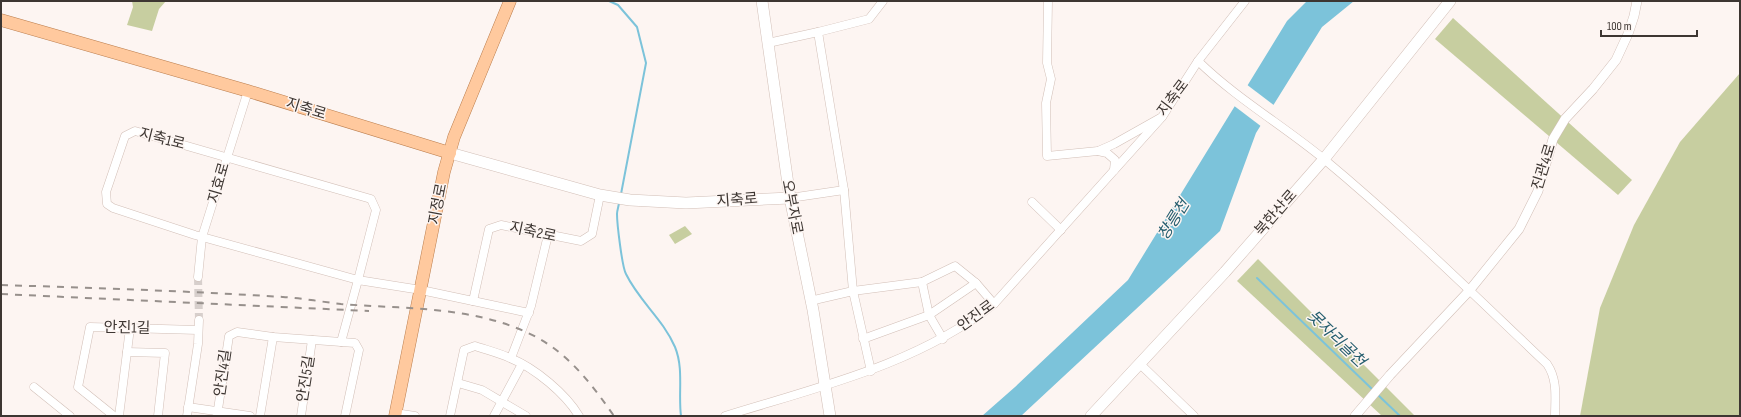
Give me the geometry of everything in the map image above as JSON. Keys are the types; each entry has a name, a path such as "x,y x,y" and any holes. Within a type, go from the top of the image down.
{"main road":[{"name":"지정로","path":"395,414 444,172 454,137 510,1"},
{"name":"오부자로","path":"762,1 790,198 810,301 829,414"},
{"name":"북한산로","path":"1091,416 1225,272 1324,159 1450,1"},
{"name":"지축로","path":"1,20 248,91 450,153 605,196 630,200 686,203 790,198"}],"street":[{"path":"768,43 818,32 869,18 884,1"},
{"name":"지축로","path":"1048,1 1047,63 1051,79 1046,104 1046,156 1098,151 1114,144 1162,117 1198,61 1245,1"},
{"name":"진관4로","path":"1355,416 1390,375 1469,291 1522,223 1538,191 1553,139 1565,119 1593,89 1616,60 1628,34 1637,1"},
{"path":"818,32 844,190 853,291 871,371"},
{"path":"1198,61 1222,83 1324,159 1410,234 1551,369 1554,381 1554,416"},
{"name":"지효로","path":"198,277 202,237 248,91"},
{"name":"안진로","path":"725,416 871,371 943,339 973,321 994,304 1162,117"},
{"name":"지축1로","path":"358,280 376,210 371,199 135,130 125,136 106,192 105,198 107,204 113,208 202,237 358,280 421,290"},
{"path":"1098,151 1107,153 1115,160 1114,170"},
{"name":"지축로","path":"790,198 844,190"},
{"name":"지축2로","path":"473,301 489,229 501,225 581,241 592,234 605,196"},
{"path":"1032,202 1061,230"},
{"path":"511,358 529,313 548,235"},
{"path":"810,301 853,291 922,282 955,266 976,283 994,304"},
{"path":"341,342 358,280"},
{"path":"922,282 929,315 943,339"},
{"path":"863,338 929,315 976,283"},
{"path":"421,290 529,313"},
{"path":"186,416 198,344 199,320"},
{"name":"안진1길","path":"114,416 78,387 90,327 198,330"},
{"path":"119,416 130,328"},
{"name":"안진4길","path":"217,414 229,336 237,332 273,337"},
{"path":"260,416 273,337 312,340"},
{"name":"안진5길","path":"300,416 312,340 355,343 359,350 345,416"},
{"path":"450,416 464,350 475,346 511,358 534,370 557,390 579,416"},
{"path":"127,352 165,353 158,416"},
{"path":"494,416 522,364"},
{"path":"1140,364 1194,416"},
{"path":"458,383 482,390 503,401 526,416"},
{"path":"34,387 70,416"},
{"path":"188,407 217,414 250,416"},
{"path":"395,414 415,416"}],"green space":[{"path":"132,1 166,1 159,9 152,31 127,25 133,7"},
{"path":"1453,18 1632,180 1618,195 1435,39"},
{"path":"1740,73 1740,416 1580,416 1600,308 1634,225 1680,142"},
{"path":"685,226 692,234 675,244 669,235"},
{"path":"1258,259 1415,416 1382,416 1237,281"}],"water":[{"name":"창릉천","path":"1307,1 1354,1 1322,27 1256,133 1220,231 1021,416 982,416 1015,387 1128,280 1287,21"}],"pier":[{"path":"1246,84 1275,106 1262,127 1233,105"}],"waterway":[{"path":"609,1 618,5 637,27 646,63 621,194"},
{"path":"619,202 617,214 624,270 631,284 664,328 675,347 678,355 680,372 681,416"},
{"name":"못자리골천","path":"1257,278 1373,390"},
{"name":"못자리골천","path":"1378,395 1400,416"}],"tunnel":[{"path":"198,277 199,320"}],"railway":[{"path":"1,285 177,291 283,297 341,304 437,310 484,318 506,324 528,333 554,348 577,368 614,416"},
{"path":"1,294 369,311"}]}
